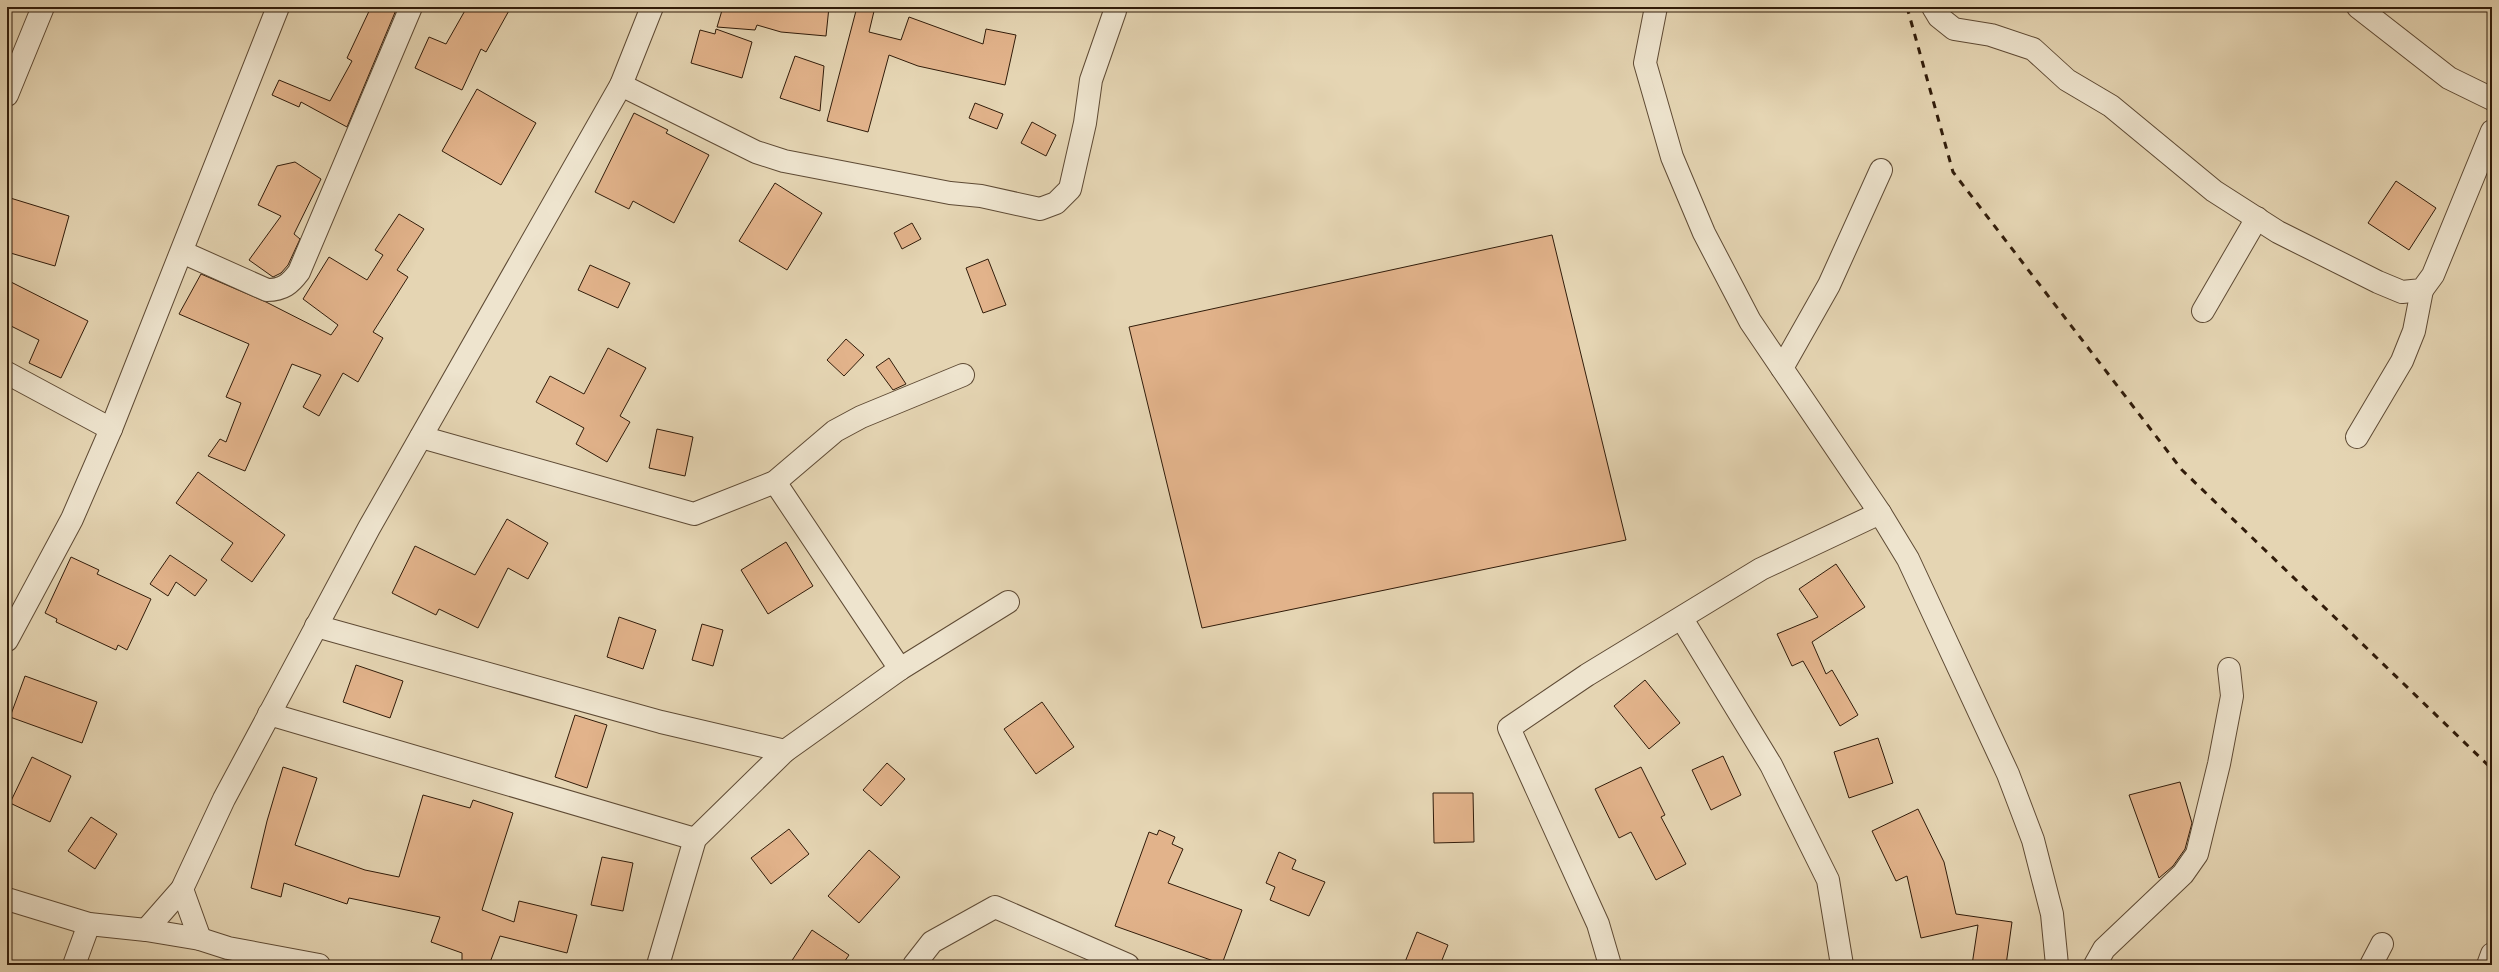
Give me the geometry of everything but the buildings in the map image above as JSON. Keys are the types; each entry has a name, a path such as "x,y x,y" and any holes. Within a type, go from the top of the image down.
{"street":[{"path":"7,95 42,7"},
{"path":"7,640 72,519 111,429 278,7"},
{"path":"182,252 267,290 277,290 290,284 299,272 410,7"},
{"path":"146,930 182,889 224,799 316,626 421,437 621,85 652,7"},
{"path":"1656,7 1645,63 1672,157 1704,233 1750,321 1880,513 1908,559 2010,781 2035,847 2052,914 2057,965"},
{"path":"1933,7 1939,17 1954,29 1992,35 2033,49 2066,80 2111,106 2214,191 2278,232 2378,282 2402,292 2422,290"},
{"path":"2358,7 2450,78 2492,100"},
{"path":"621,85 756,152 784,161 950,193 981,196 1040,209 1056,203 1070,190 1085,123 1090,80 1111,8"},
{"path":"2357,437 2402,361 2414,331 2422,290 2434,275 2492,131"},
{"path":"1782,368 1829,285 1881,170"},
{"path":"2203,311 2257,218"},
{"path":"7,372 111,429"},
{"path":"421,437 694,514 775,482 835,431 861,417 963,375"},
{"path":"775,482 900,668"},
{"path":"1610,965 1598,924 1509,728 1593,671 1682,619 1761,569 1880,513"},
{"path":"658,965 695,839 785,751 900,668 1008,602"},
{"path":"1682,619 1771,765 1828,880 1842,965"},
{"path":"316,626 661,722 785,751"},
{"path":"2095,965 2104,949 2183,874 2197,854 2219,764 2232,696 2229,669"},
{"path":"269,714 695,839"},
{"path":"182,889 200,939"},
{"path":"7,900 89,924 146,930 200,939 228,948 319,965"},
{"path":"914,965 932,942 995,907 1128,965"},
{"path":"74,965 89,924"},
{"path":"2371,965 2382,944"},
{"path":"228,948 241,965"},
{"path":"2488,965 2492,954"}],"railway":[{"path":"1907,7 1953,172 2182,470 2492,769"}]}
